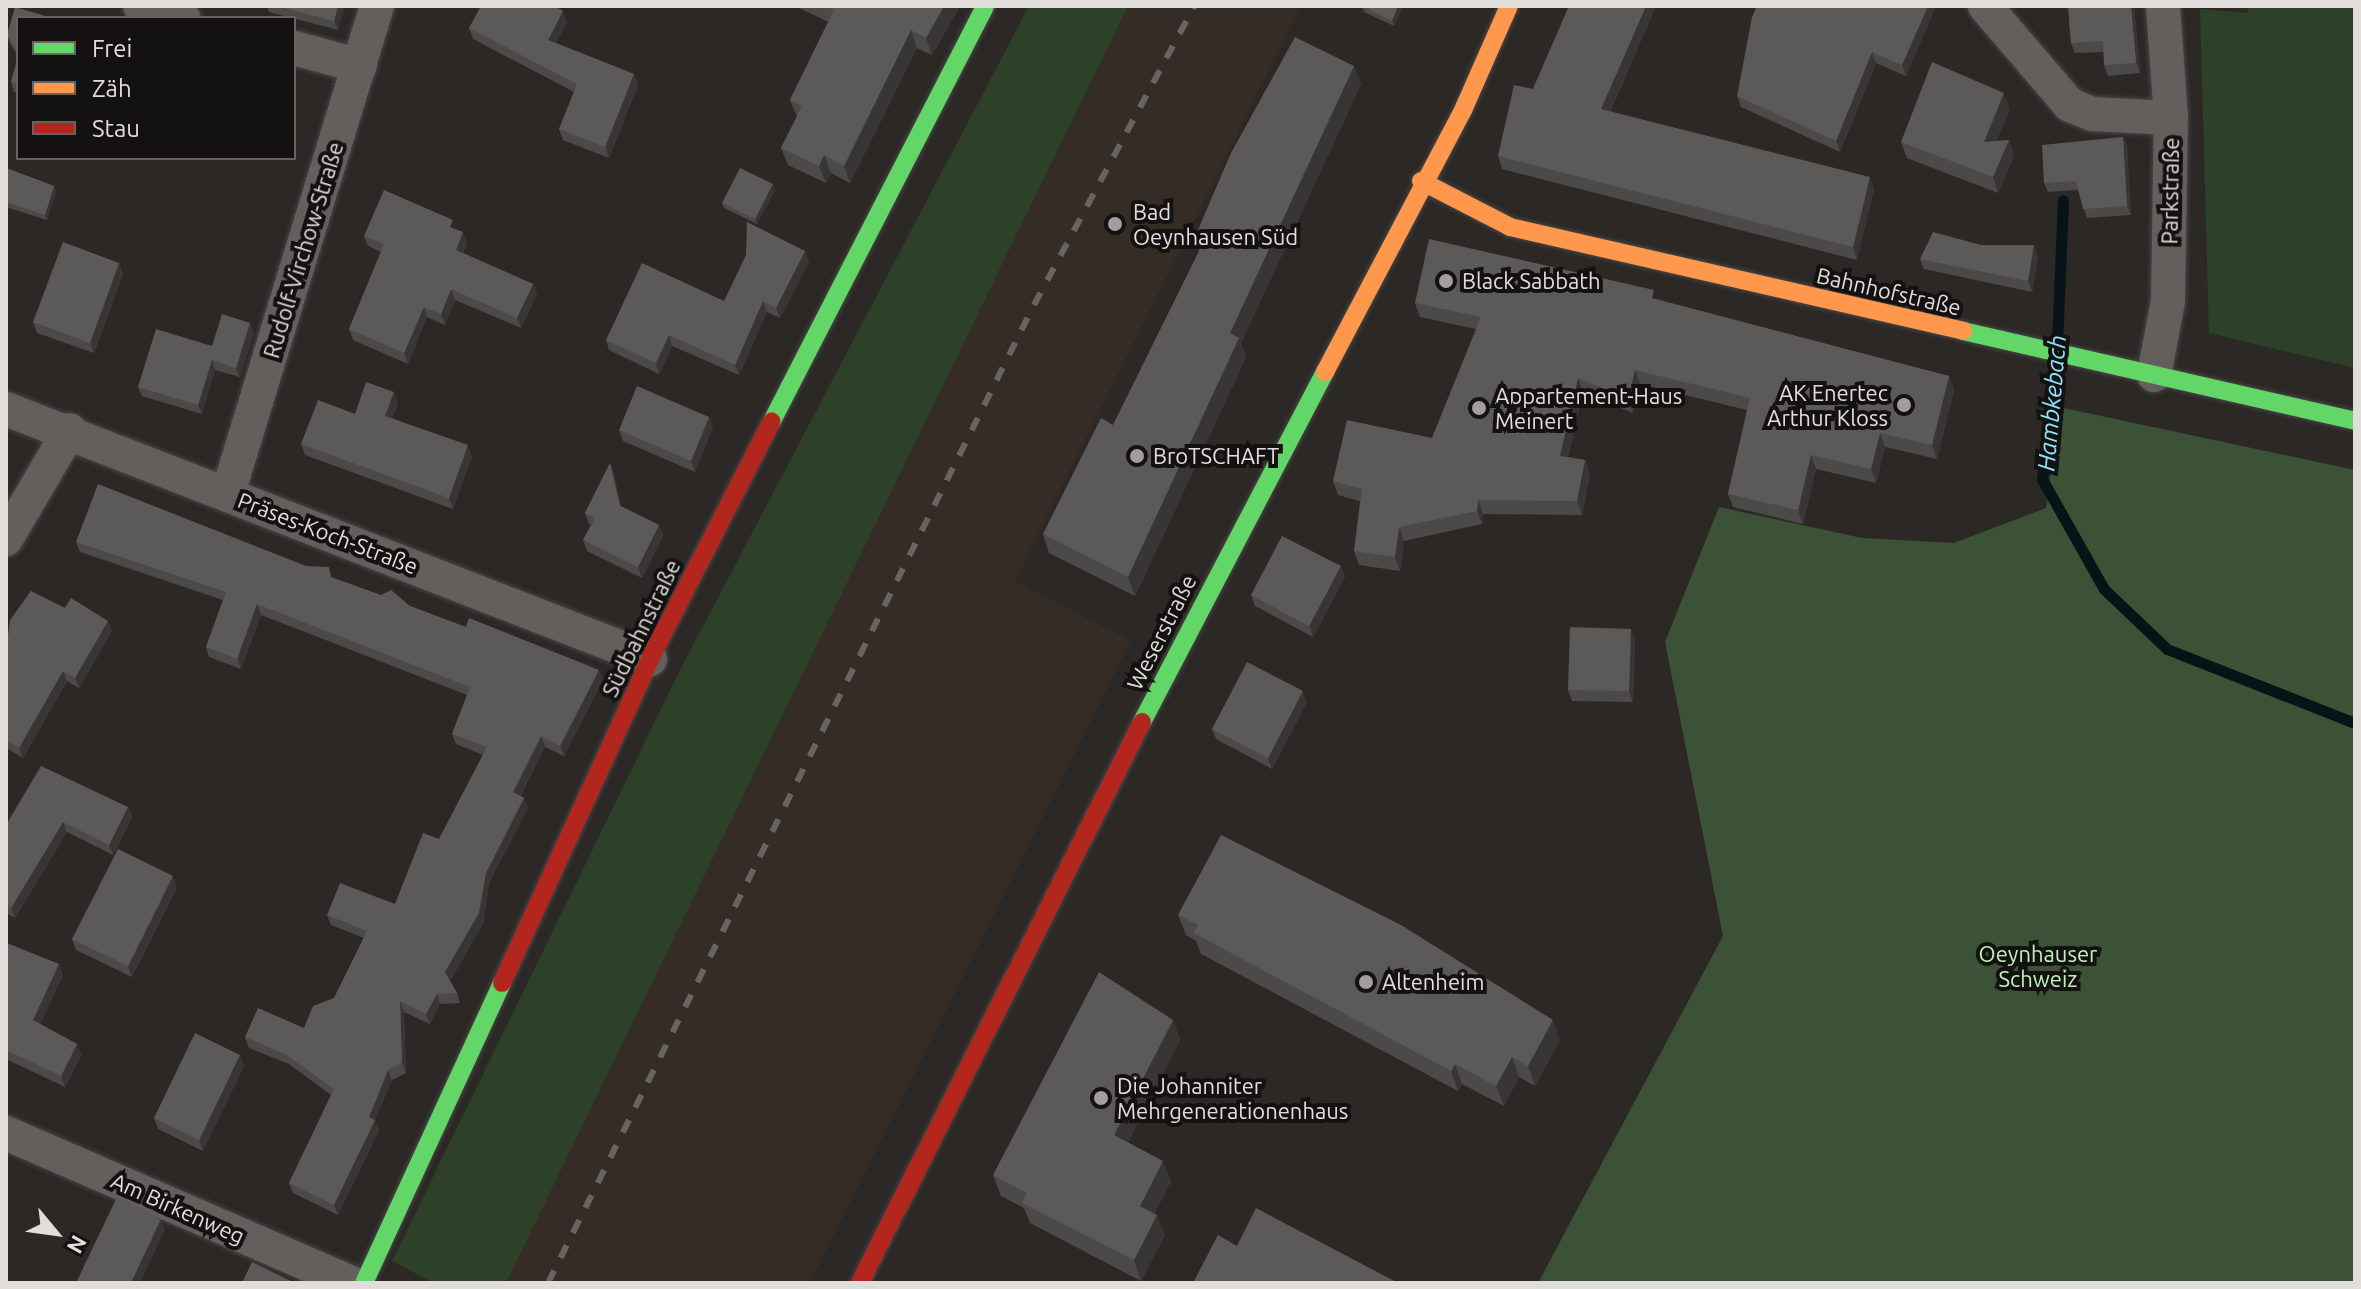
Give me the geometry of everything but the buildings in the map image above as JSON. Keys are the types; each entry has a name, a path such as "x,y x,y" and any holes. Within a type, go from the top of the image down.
{"street":[{"path":"140,6 176,16"},
{"name":"Rudolf-Virchow-Straße","path":"228,493 377,6"},
{"name":"Südbahnstraße","path":"364,1283 650,659 985,6"},
{"name":"Weserstraße","path":"860,1283 1421,181 1464,108 1509,6"},
{"path":"1985,6 2070,105 2106,116 2171,118"},
{"name":"Parkstraße","path":"2154,375 2168,301 2171,118 2163,6"},
{"path":"296,49 360,66"},
{"name":"Bahnhofstraße","path":"1421,181 1510,227 2355,421"},
{"name":"Präses-Koch-Straße","path":"6,409 70,430 650,659"},
{"path":"6,539 70,430"},
{"name":"Am Birkenweg","path":"6,1133 351,1283"}],"shaded area":[{"path":"1128,6 1301,6 1015,581 1131,641 810,1283 506,1283"}],"green space":[{"path":"1029,6 1128,6 506,1283 434,1283 392,1261 680,670"},
{"path":"2249,6 2355,6 2355,368 2209,333 2200,9 2248,13"},
{"name":"Oeynhauser Schweiz","path":"2059,407 2355,470 2355,1283 1538,1283 1723,936 1665,642 1719,507 1862,538 1954,543 2046,508"}],"waterway":[{"path":"2057,343 2063,200"},
{"name":"Hambkebach","path":"2055,360 2042,479 2104,589 2167,649 2355,723"}],"railway":[{"path":"548,1283 1034,305 1194,6"}],"traffic: fast":[{"path":"772,421 985,6"},
{"path":"1963,331 2355,421"},
{"path":"1142,722 1325,372"},
{"path":"364,1283 502,983"}],"traffic: slow":[{"path":"1325,372 1464,108 1509,6"},
{"path":"1421,181 1510,227 1963,331"}],"traffic: jam":[{"path":"502,983 650,659 772,421"},
{"path":"860,1283 1142,722"}],"place":[{"name":"Bad Oeynhausen Süd","path":"1115,224"},
{"name":"Black Sabbath","path":"1446,281"},
{"name":"AK Enertec Arthur Kloss","path":"1904,405"},
{"name":"Appartement-Haus Meinert","path":"1479,408"},
{"name":"BroTSCHAFT","path":"1137,456"},
{"name":"Altenheim","path":"1366,982"},
{"name":"Die Johanniter Mehrgenerationenhaus","path":"1101,1098"}]}
